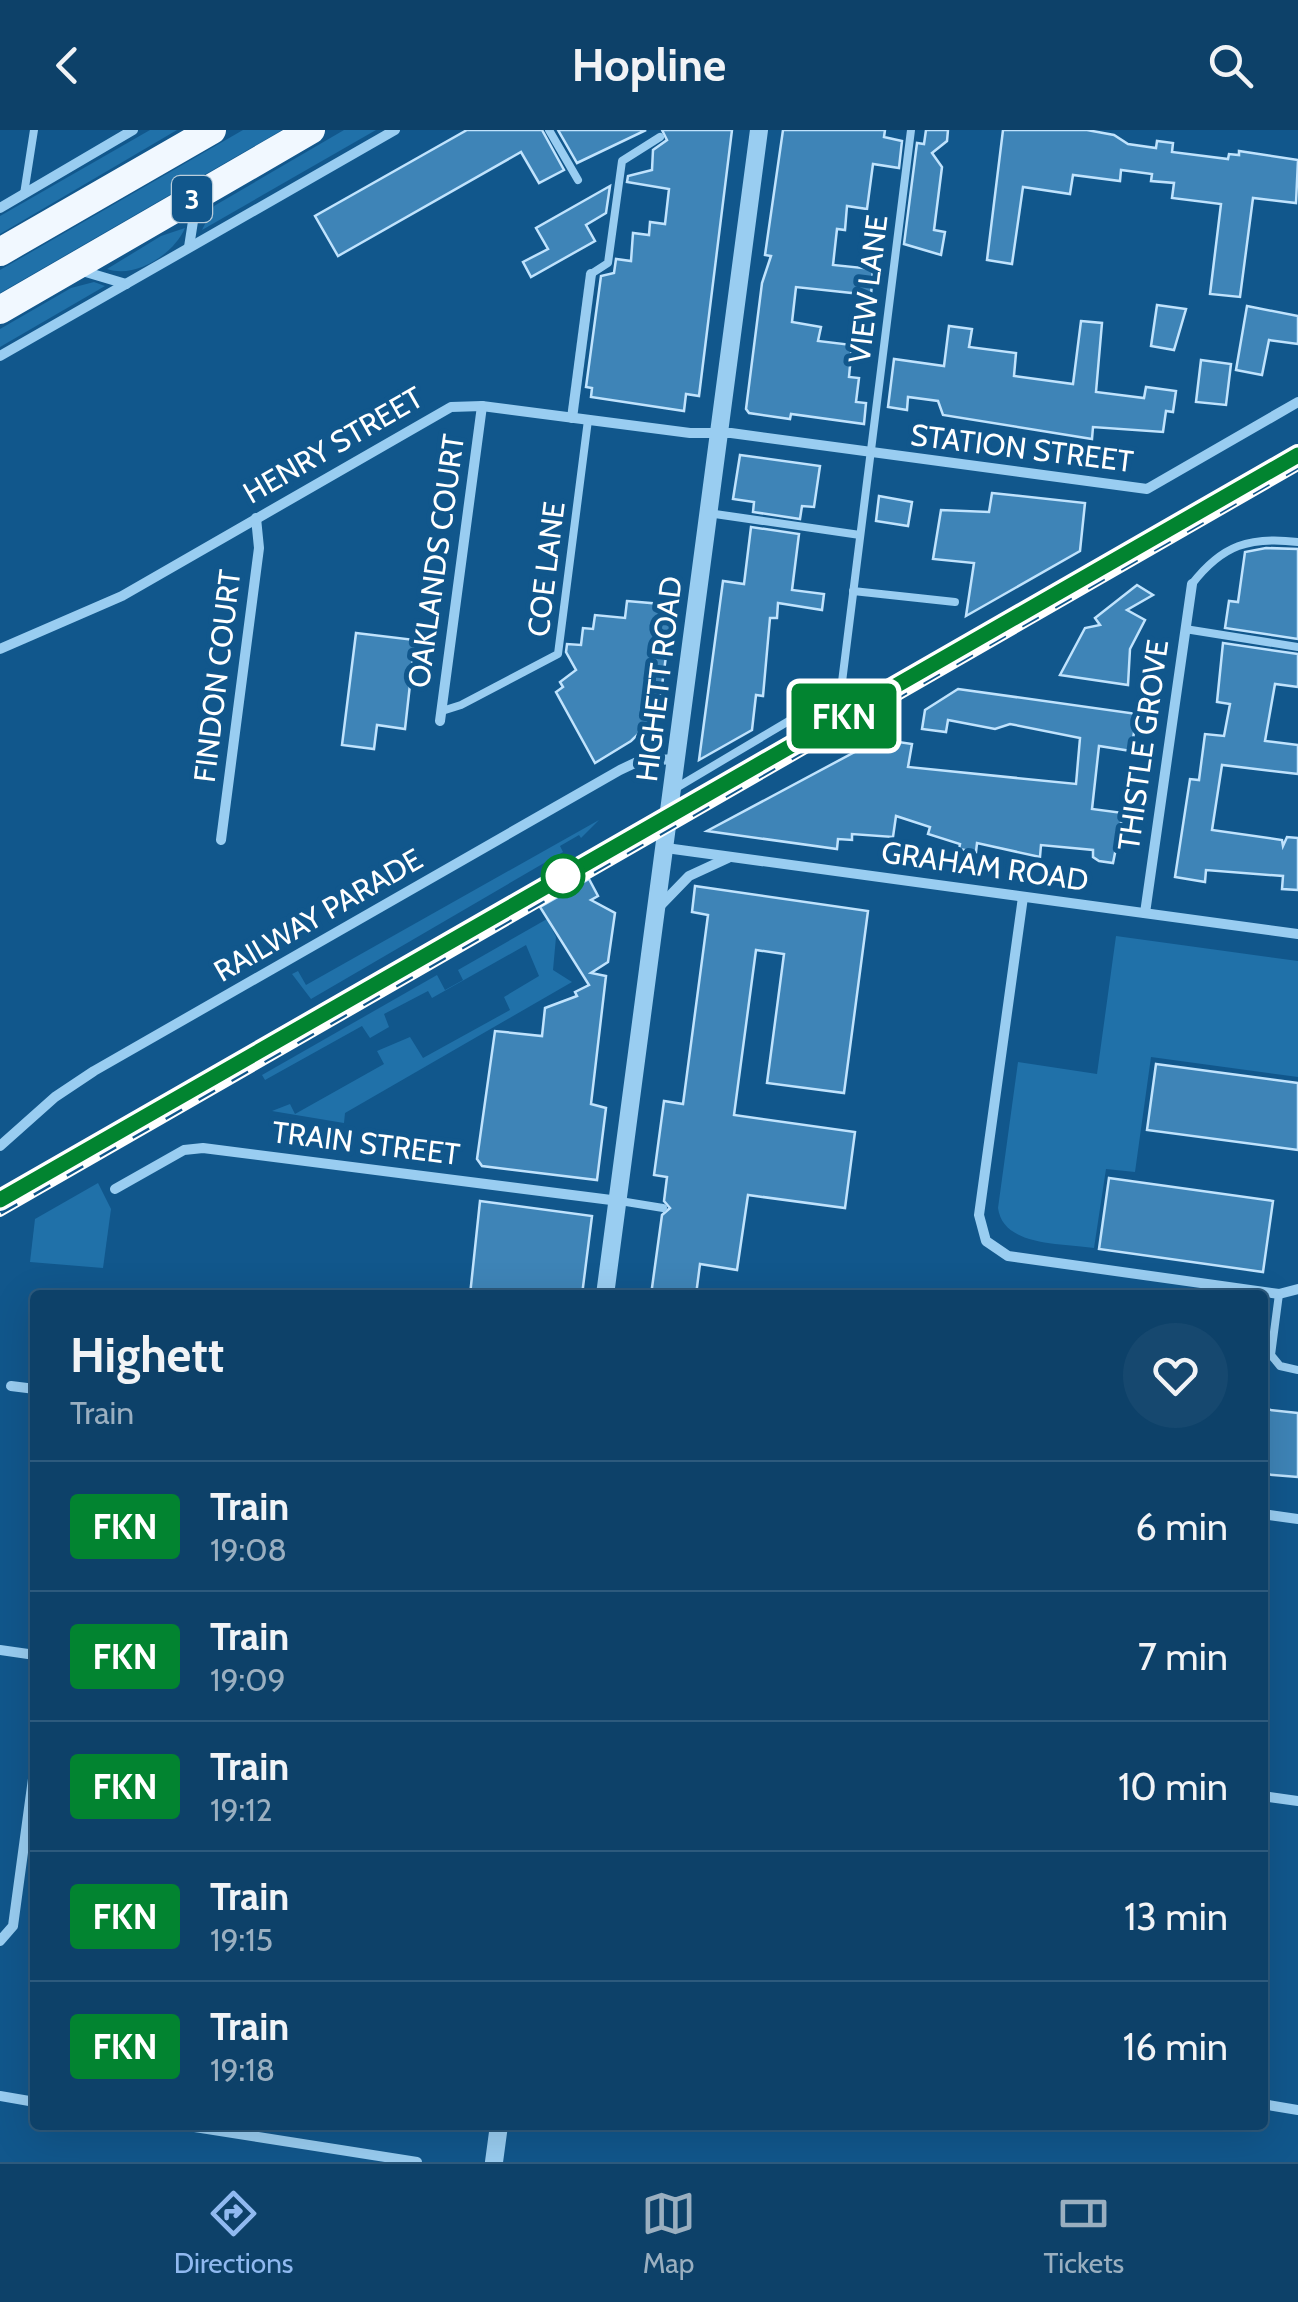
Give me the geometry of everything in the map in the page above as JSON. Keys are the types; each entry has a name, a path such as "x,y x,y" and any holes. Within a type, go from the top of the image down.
{"highway":[{"name":"3","path":"0,252 212,130"},
{"name":"3","path":"0,310 312,130"}],"street":[{"path":"0,208 133,130"},
{"path":"0,356 395,130"},
{"name":"HIGHETT ROAD","path":"606,1290 759,130"},
{"path":"189,247 196,196"},
{"path":"73,268 126,284"},
{"path":"572,418 590,274"},
{"name":"STATION STREET","path":"718,434 1147,489 1298,402"},
{"name":"HENRY STREET","path":"0,649 122,596 436,413 459,405 718,434"},
{"name":"OAKLANDS COURT","path":"441,716 482,406"},
{"name":"FINDON COURT","path":"221,840 259,548 256,518"},
{"name":"THISTLE GROVE","path":"1145,913 1192,584"},
{"name":"RAILWAY PARADE","path":"3,1144 70,1086 275,967 620,770 656,758 676,759"},
{"name":"GRAHAM ROAD","path":"666,848 1298,934"},
{"path":"657,910 689,876 729,857"},
{"path":"1023,897 979,1215 986,1241 1008,1256 1250,1290"},
{"path":"0,1130 3,1144"},
{"name":"TRAIN STREET","path":"115,1188 184,1150 203,1148 620,1201"},
{"path":"1268,1293 1298,1289"},
{"path":"11,1386 30,1388"},
{"path":"1268,1515 1298,1519"},
{"path":"0,1650 30,1655"},
{"path":"1268,1797 1298,1802"},
{"path":"2,1940 13,1926 30,1801"},
{"path":"0,2096 30,2101"},
{"path":"1268,2105 1298,2110"},
{"path":"214,2130 418,2162"},
{"path":"494,2162 497,2130"}],"lane":[{"path":"24,194 34,130"},
{"path":"549,130 578,180"},
{"name":"VIEW LANE","path":"672,790 841,690 911,130"},
{"path":"590,274 608,263 622,161 660,137"},
{"name":"COE LANE","path":"441,716 558,654 588,420"},
{"path":"708,513 860,535"},
{"path":"1192,584 1214,558 1240,542 1255,538 1298,542"},
{"path":"853,592 956,602"},
{"path":"1185,629 1298,647"},
{"path":"620,1201 663,1208"},
{"path":"1278,1294 1272,1355 1280,1366 1298,1370"}],"shaded area":[{"path":"150,130 177,130 0,234 0,216"},
{"path":"243,130 282,130 0,293 0,270"},
{"path":"344,130 376,130 202,230 214,206"},
{"path":"185,228 172,247 152,262 129,270 107,269 161,236"},
{"path":"94,282 105,286 0,347 0,329 71,288"},
{"path":"599,820 581,838 579,835 560,846 563,852 311,999 292,974 298,971 306,985"},
{"path":"547,919 556,937 553,970 572,982 345,1113 344,1123 272,1111 290,1104 295,1114 384,1064 377,1051 410,1037 423,1058 510,1010 504,997 539,976 526,945 432,998 428,991 384,1014 389,1027 370,1038 362,1026 265,1080 262,1075 437,975 445,990 463,980 458,970"},
{"path":"1116,936 1298,961 1298,1077 1151,1057 1135,1172 1106,1169 1094,1248 1036,1241 1011,1230 1002,1221 998,1208 1018,1062 1097,1074"},
{"path":"98,1183 111,1209 103,1268 30,1262 35,1219"}],"building":[{"path":"467,130 542,130 564,170 539,183 521,152 338,256 315,216"},
{"path":"558,130 646,130 577,163"},
{"path":"662,130 732,130 699,396 686,394 684,411 591,397 592,388 586,387 601,276 614,273 616,259 631,261 633,233 649,235 650,222 665,224 669,189 627,182 628,176 652,170 653,150 667,140"},
{"path":"783,130 885,130 884,137 902,141 899,168 873,164 867,209 847,206 845,230 837,229 833,265 873,269 871,295 796,287 792,322 821,327 818,341 852,345 849,377 859,378 856,402 866,403 864,424 791,414 790,419 749,413 746,409 762,283 771,256 765,255"},
{"path":"926,130 948,130 947,141 932,153 942,167 934,230 945,232 941,255 904,244 917,143 924,144"},
{"path":"1003,130 1087,130 1114,135 1128,144 1156,148 1157,141 1173,143 1172,152 1228,159 1229,154 1239,155 1239,151 1298,160 1296,203 1253,198 1240,297 1210,294 1221,204 1172,198 1174,183 1151,181 1152,174 1121,170 1120,181 1073,175 1070,194 1023,187 1012,264 987,260"},
{"path":"610,186 606,213 586,225 595,241 531,277 523,262 548,249 536,228"},
{"path":"1157,305 1186,309 1174,350 1151,346"},
{"path":"1247,306 1298,316 1298,344 1269,340 1262,375 1236,370"},
{"path":"1081,321 1102,323 1096,392 1144,398 1146,387 1176,391 1173,412 1166,411 1163,432 1093,427 1092,439 943,415 938,401 908,397 907,410 888,407 894,359 944,366 949,326 972,329 969,347 1016,353 1014,376 1073,384"},
{"path":"1201,360 1231,364 1226,405 1196,402"},
{"path":"740,455 820,466 814,507 802,506 800,519 753,512 754,502 733,499"},
{"path":"992,493 1085,503 1080,551 966,616 974,563 933,559 941,510 989,512"},
{"path":"879,496 912,502 908,526 876,521"},
{"path":"751,527 799,534 792,590 824,594 822,610 778,603 777,618 770,618 763,696 756,695 752,730 699,760 723,581 744,584"},
{"path":"1298,549 1298,639 1225,628 1229,601 1238,602 1245,552"},
{"path":"1137,585 1153,595 1127,610 1145,620 1130,649 1128,685 1060,675 1085,628 1100,625 1095,618"},
{"path":"627,601 673,605 658,715 631,741 595,763 556,692 563,687 560,682 576,670 566,652 567,644 581,645 583,628 593,629 595,615 625,618"},
{"path":"356,633 415,640 405,729 377,725 374,749 342,745"},
{"path":"1223,643 1298,654 1298,687 1275,684 1265,741 1298,745 1298,774 1222,765 1212,830 1282,840 1283,846 1287,837 1298,838 1298,890 1282,889 1283,876 1206,870 1205,882 1175,877 1190,779 1199,780 1205,734 1224,736 1230,704 1217,702"},
{"path":"958,689 1137,714 1131,751 1099,746 1092,809 1123,813 1113,863 1099,861 1093,857 1093,850 1041,845 1040,857 977,843 976,852 959,849 960,844 928,834 930,827 896,816 893,837 852,834 852,840 838,839 837,849 707,831 879,739 912,744 908,767 1076,784 1080,738 1010,724 995,729 948,720 946,732 922,729 925,710"},
{"path":"589,879 598,896 591,900 615,913 608,962 591,973 606,976 591,1104 606,1108 597,1180 482,1166 477,1159 495,1031 542,1036 545,1008 577,996 575,992 589,985 540,907"},
{"path":"695,886 868,911 844,1093 767,1083 784,954 756,950 734,1115 855,1132 845,1208 748,1195 737,1270 700,1264 697,1290 652,1290 662,1215 670,1208 664,1201 667,1177 654,1175 664,1101 683,1104 708,915 692,912"},
{"path":"1156,1064 1298,1083 1298,1150 1147,1130"},
{"path":"1109,1178 1273,1201 1263,1272 1099,1249"},
{"path":"480,1201 592,1216 583,1290 471,1290"},
{"path":"1268,1410 1298,1413 1298,1477 1268,1474"}],"railway":[{"path":"0,1212 1298,466"}],"train":[{"name":"FKN","path":"0,1200 1298,455"}]}
